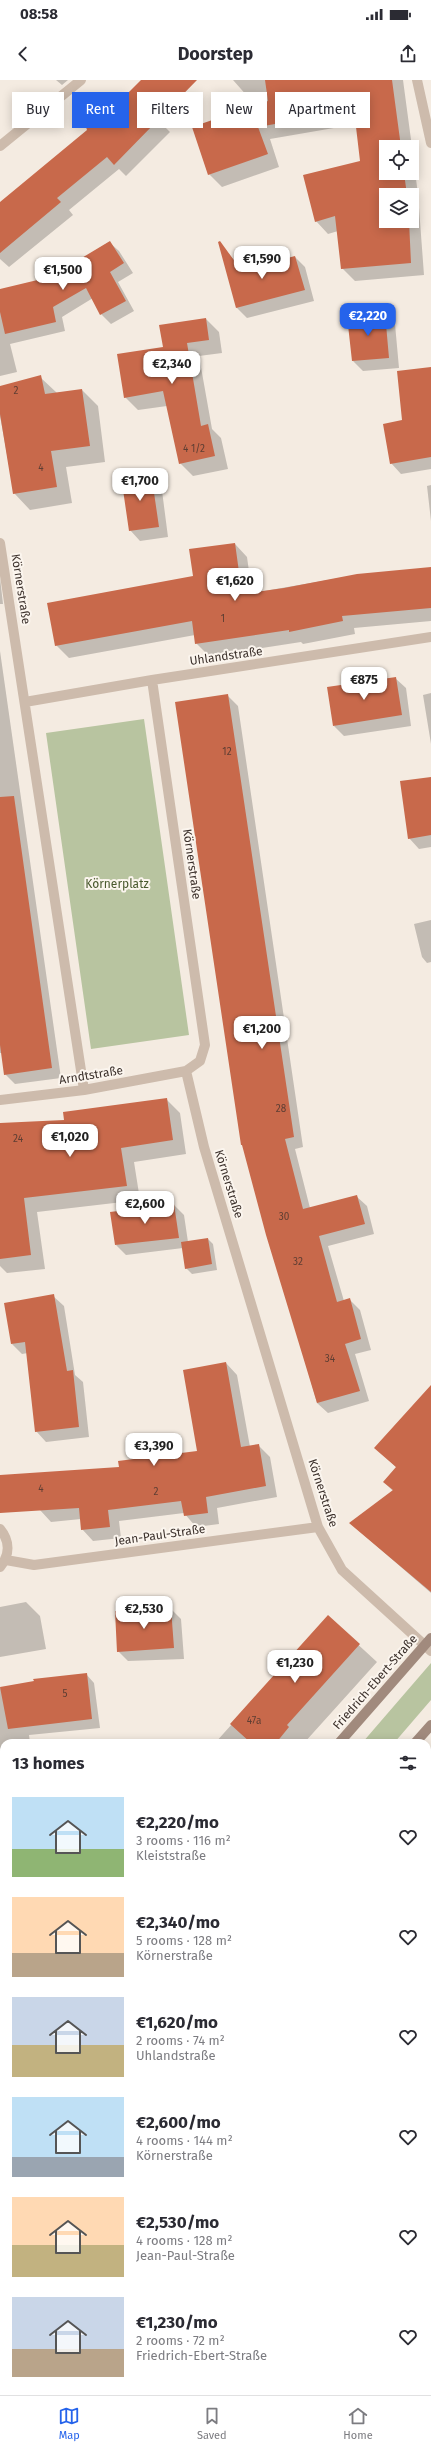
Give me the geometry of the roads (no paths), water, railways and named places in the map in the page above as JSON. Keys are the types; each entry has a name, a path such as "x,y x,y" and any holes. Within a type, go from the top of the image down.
{"street":[{"path":"0,146 81,80"},
{"path":"417,80 431,143"},
{"name":"Körnerstraße","path":"0,543 84,1090"},
{"name":"Uhlandstraße","path":"25,702 152,680 431,637"},
{"name":"Körnerstraße","path":"152,680 205,1045 200,1061 186,1071 206,1155 318,1527 342,1570 429,1645"},
{"name":"Arndtstraße","path":"0,1100 84,1090 186,1071"},
{"name":"Jean-Paul-Straße","path":"0,1529 8,1544 3,1564 34,1564 318,1527"},
{"name":"Friedrich-Ebert-Straße","path":"343,1739 429,1645"},
{"path":"418,1739 431,1724"}],"park label":[{"name":"Körnerplatz","path":"117,884"}]}
